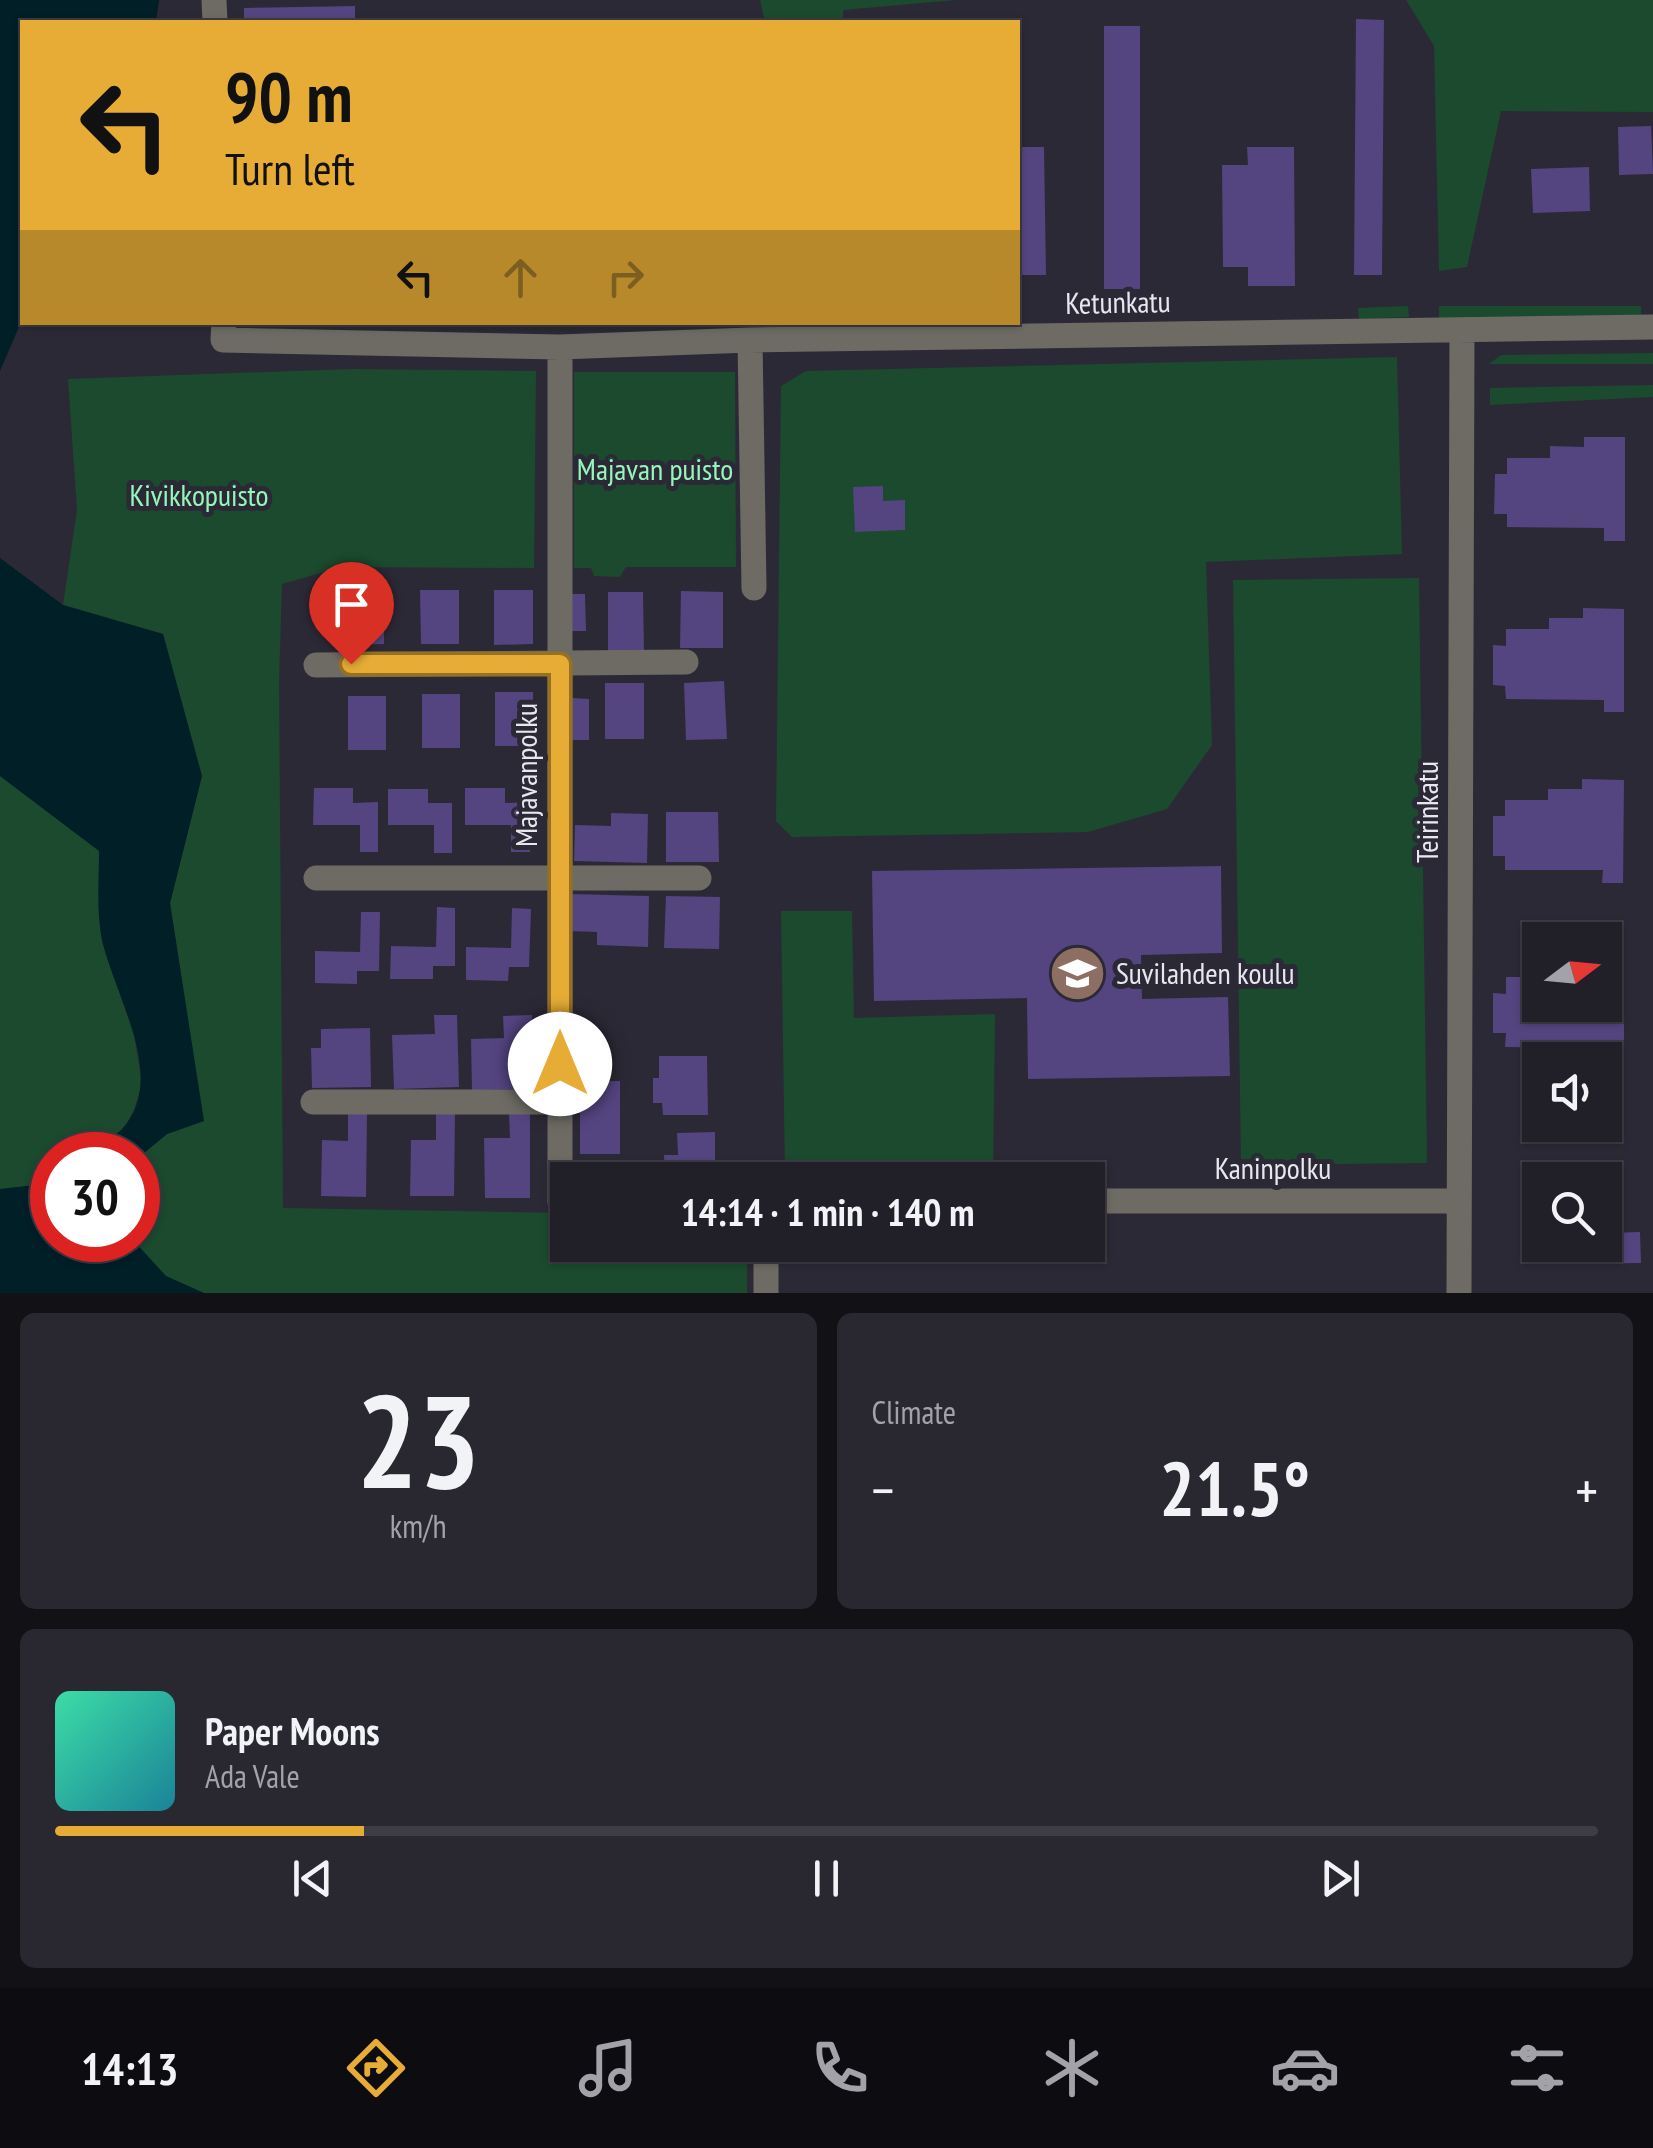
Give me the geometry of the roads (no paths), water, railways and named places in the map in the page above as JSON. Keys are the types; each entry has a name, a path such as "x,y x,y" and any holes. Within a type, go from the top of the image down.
{"street":[{"name":"Ketunkatu","path":"224,331 560,347 750,340 1653,327"},
{"name":"Teirinkatu","path":"1459,1293 1462,331"},
{"path":"750,340 754,588"},
{"name":"Majavanpolku","path":"560,347 560,1162"},
{"path":"316,664 686,662"},
{"path":"316,878 699,878"},
{"path":"313,1102 560,1102"},
{"name":"Kaninpolku","path":"1105,1201 1459,1201"},
{"path":"766,1262 766,1293"}],"water":[{"path":"0,0 159,0 156,20 20,20 20,325 0,371"},
{"path":"0,558 63,605 163,634 202,776 170,903 204,1121 160,1140 160,1132 119,1132 135,1109 140,1063 103,944 98,898 99,851 0,776"},
{"path":"30,1186 30,1262 153,1262 166,1276 204,1293 0,1293 0,1189"}],"place":[{"name":"Suvilahden koulu","path":"1077,974"}],"park label":[{"name":"Majavan puisto","path":"655,470"},
{"name":"Kivikkopuisto","path":"199,496"}]}
